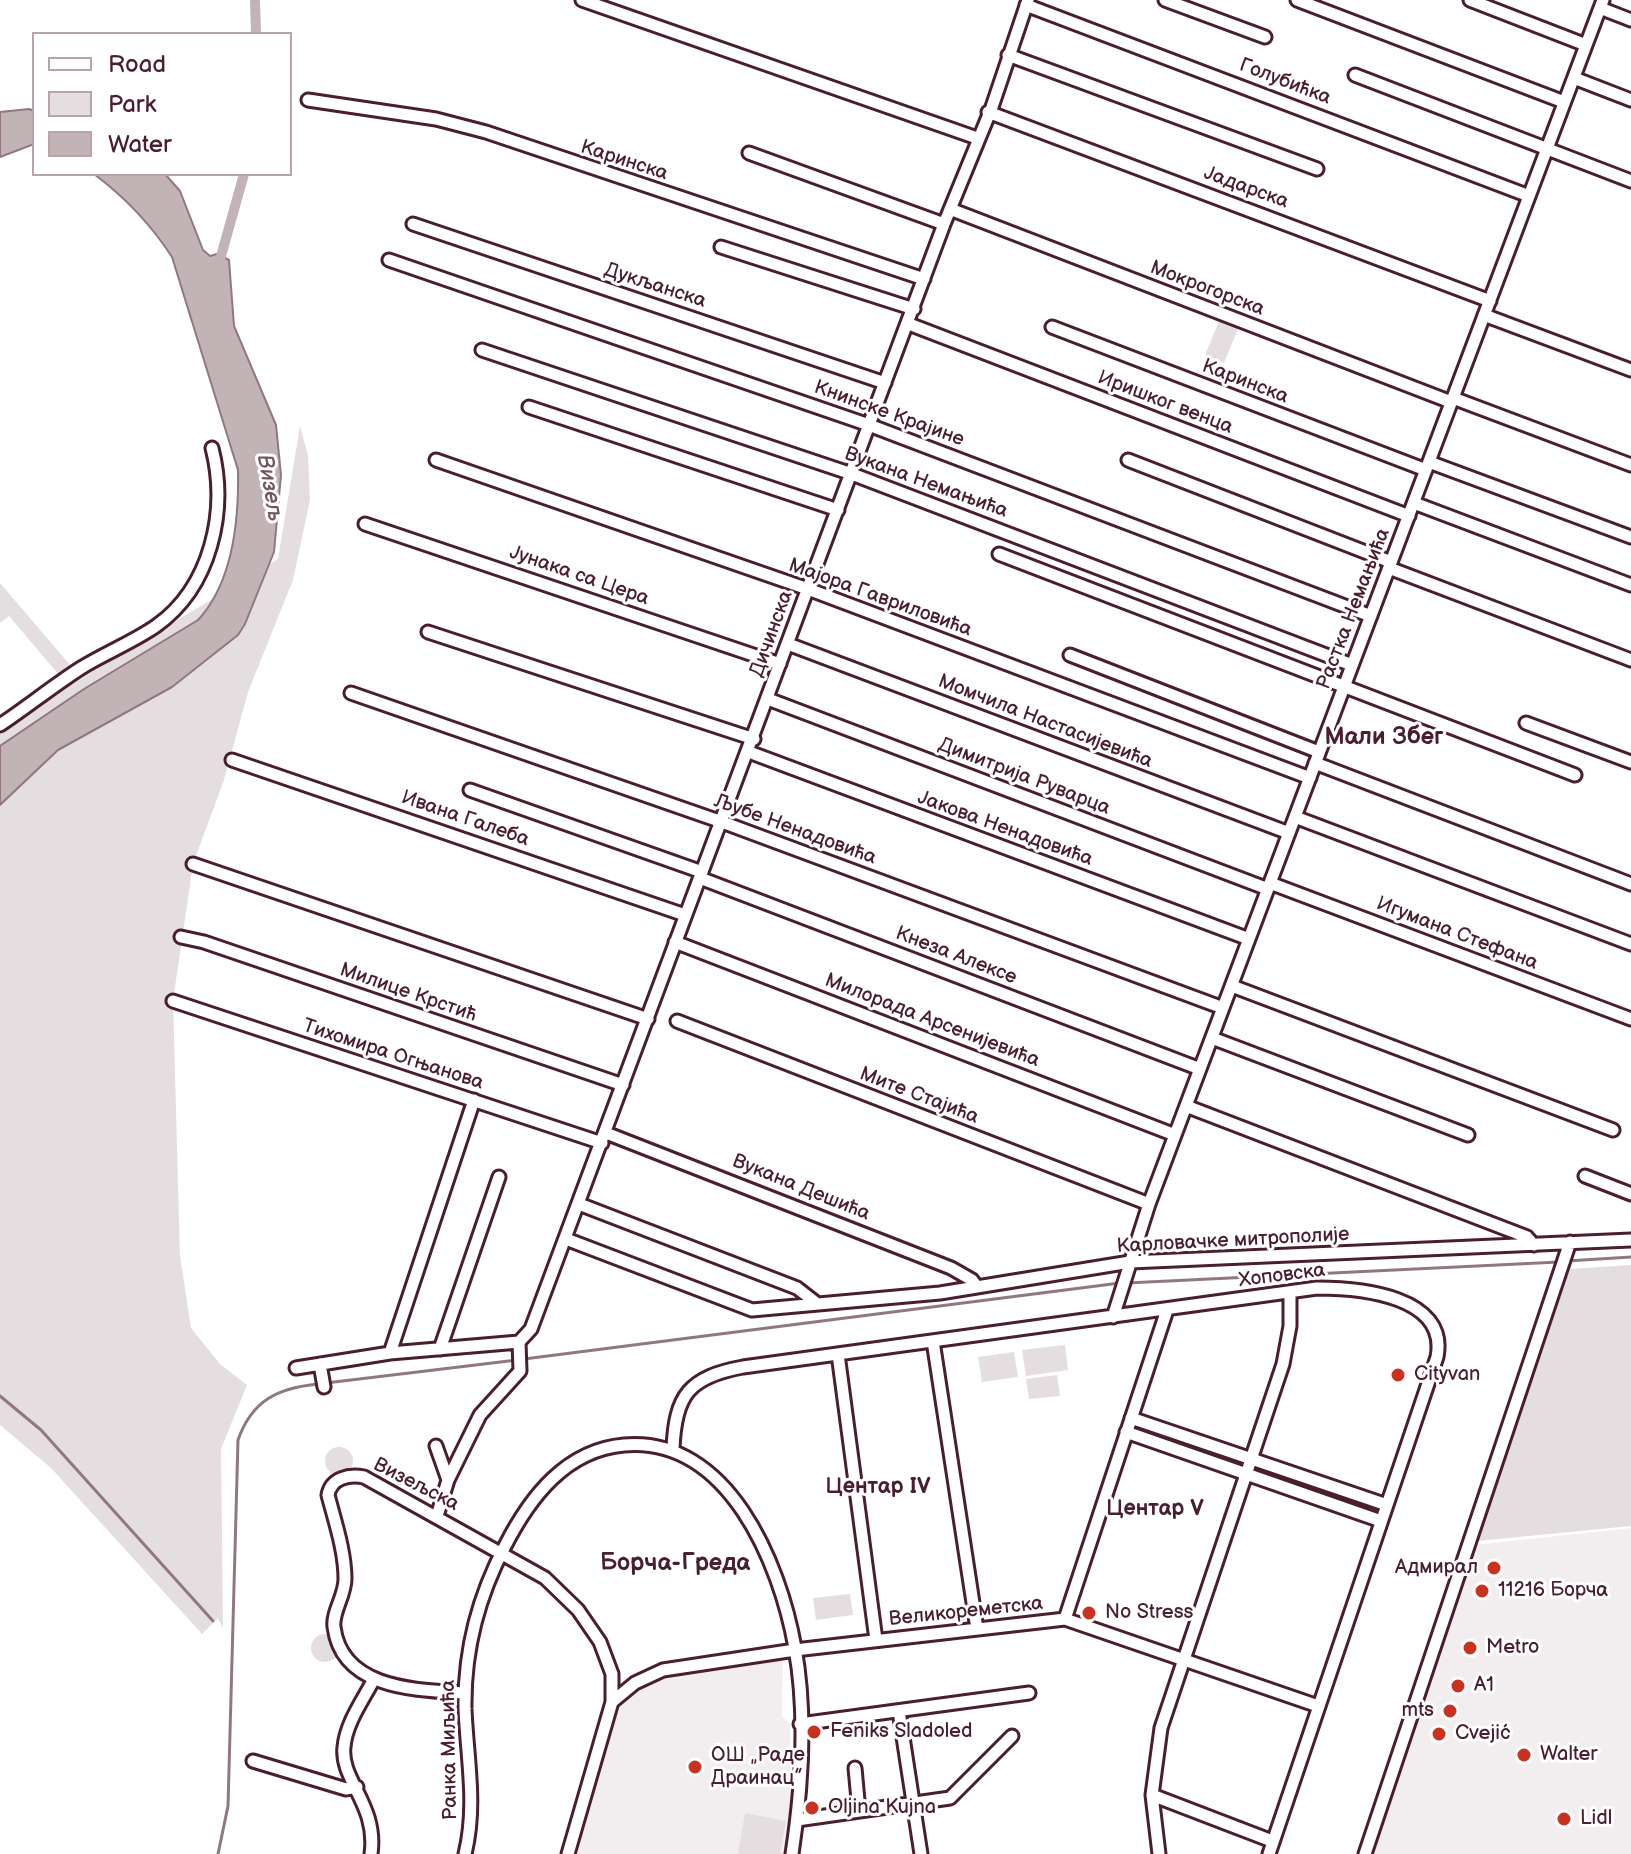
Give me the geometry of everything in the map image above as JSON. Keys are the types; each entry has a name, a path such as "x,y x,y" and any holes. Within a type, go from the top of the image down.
{"street":[{"path":"582,0 977,138"},
{"path":"1165,0 1265,37"},
{"path":"1297,0 1564,102"},
{"path":"1470,0 1586,45"},
{"name":"Дичинска","path":"437,1516 448,1480 480,1415 522,1349 566,1239 1027,2"},
{"name":"Голубићка","path":"1027,2 1529,196"},
{"path":"1602,4 1631,20"},
{"name":"Растка Немањића","path":"1114,1313 1149,1204 1602,4"},
{"path":"1008,55 1317,169"},
{"path":"1355,75 1631,181"},
{"path":"1574,78 1631,100"},
{"name":"Каринска","path":"308,100 436,119 486,132 924,279"},
{"name":"Јадарска","path":"988,112 1490,301"},
{"path":"749,153 944,224"},
{"name":"Мокрогорска","path":"950,209 1631,465"},
{"name":"Дукљанска","path":"413,224 885,383"},
{"path":"721,247 914,309"},
{"name":"Книнске Крајине","path":"389,260 869,425 1371,616"},
{"path":"1484,315 1631,370"},
{"name":"Иришког венца","path":"909,324 1409,516"},
{"name":"Каринска","path":"1052,327 1428,466 1631,537"},
{"name":"Вукана Немањића","path":"482,350 852,474 1352,665"},
{"path":"529,407 838,510"},
{"path":"0,725 81,668 155,626 188,596 205,566 215,521 218,471 212,448"},
{"name":"Мајора Гавриловића","path":"436,460 808,589 1310,778"},
{"path":"1128,460 1631,660"},
{"path":"1414,503 1631,585"},
{"name":"Јунака са Цера","path":"365,524 780,664"},
{"path":"999,554 1575,775"},
{"path":"428,632 754,739"},
{"name":"Момчила Настасијевића","path":"788,644 1289,833"},
{"path":"1070,655 1631,884"},
{"name":"Љубе Ненадовића","path":"351,693 722,822 1223,1008"},
{"name":"Димитрија Руварца","path":"768,699 1269,886"},
{"path":"1526,723 1631,762"},
{"name":"Јакова Ненадовића","path":"749,752 1249,939"},
{"name":"Ивана Галеба","path":"232,760 685,915"},
{"path":"470,790 701,875"},
{"path":"1295,817 1631,944"},
{"path":"193,864 648,1019"},
{"name":"Кнеза Алексе","path":"701,875 1200,1069"},
{"name":"Игумана Стефана","path":"1269,886 1631,1019"},
{"name":"Милице Крстић","path":"181,937 623,1085"},
{"name":"Милорада Арсенијевића","path":"675,942 1175,1135"},
{"path":"1232,986 1613,1130"},
{"name":"Тихомира Огњанова","path":"173,1001 474,1100 604,1138"},
{"name":"Мите Стајића","path":"677,1021 1149,1204"},
{"path":"1212,1038 1468,1135"},
{"path":"390,1353 474,1100"},
{"path":"1186,1106 1394,1183 1530,1238 1534,1245"},
{"name":"Вукана Дешића","path":"604,1138 951,1268 972,1280 977,1287"},
{"path":"1585,1176 1631,1194"},
{"path":"440,1349 499,1177"},
{"path":"579,1204 797,1288 815,1302"},
{"name":"Карловачке митрополије","path":"566,1239 744,1308 940,1293 1130,1262 1631,1240"},
{"path":"1365,1854 1570,1242"},
{"name":"Хоповска","path":"673,1449 677,1407 698,1382 721,1371 1114,1313 1167,1310 1290,1292 1343,1288 1386,1297 1426,1314 1438,1331 1437,1357 1269,1854"},
{"path":"1159,1854 1152,1795 1161,1728 1288,1345 1290,1292"},
{"path":"1065,1619 1167,1310"},
{"path":"933,1341 977,1629"},
{"path":"296,1368 390,1353 440,1349 522,1349"},
{"path":"838,1354 876,1640"},
{"path":"320,1364 322,1382"},
{"path":"1131,1418 1387,1505"},
{"path":"1126,1432 1381,1521"},
{"name":"Ранка Миљића","path":"465,1854 472,1798 465,1693 473,1627 502,1551 539,1494 567,1464 612,1447 650,1445 673,1449 694,1460 721,1482 756,1535 775,1580 795,1650 800,1724 797,1820 792,1854"},
{"path":"436,1446 448,1480"},
{"name":"Визељска","path":"374,1679 353,1665 334,1628 345,1581 330,1488 348,1476 364,1477 502,1551 556,1588 593,1630 610,1666 612,1702"},
{"name":"Великореметска","path":"612,1702 635,1683 663,1670 795,1650 1065,1619 1318,1706"},
{"path":"371,1854 371,1825 345,1764 345,1740 374,1679 405,1688 465,1693"},
{"path":"800,1724 1029,1693"},
{"path":"568,1854 612,1702"},
{"path":"899,1711 921,1854"},
{"path":"797,1820 956,1795 1012,1736"},
{"path":"253,1761 346,1789 357,1787"},
{"path":"855,1768 859,1811"},
{"path":"1152,1795 1272,1841"}],"shaded area":[{"path":"1631,1528 1631,1854 1372,1854 1474,1545"},
{"name":"ОШ „Раде Драинац”","path":"783,1657 782,1716 790,1724 791,1817 784,1854 577,1854 619,1702 637,1687 660,1677"}],"green space":[{"path":"1219,321 1238,329 1224,363 1205,355"},
{"path":"300,426 308,455 310,500 293,580 248,692 224,780 193,864 173,1001 180,1256 191,1328 220,1364 247,1385 221,1449 223,1628 218,1618 202,1634 51,1468 0,1425 0,728 278,559"},
{"path":"0,583 71,666 59,675 9,616 0,623"},
{"path":"1631,1265 1631,1526 1478,1541 1570,1269"},
{"path":"1065,1345 1068,1370 1026,1376 1022,1350"},
{"path":"1014,1352 1018,1377 982,1382 978,1357"},
{"path":"1057,1375 1060,1396 1029,1399 1026,1379"},
{"path":"339,1447 349,1451 353,1461 349,1471 339,1475 329,1471 325,1461 329,1451"},
{"path":"850,1594 853,1615 816,1620 813,1598"},
{"path":"325,1634 335,1638 339,1648 335,1658 325,1662 315,1658 311,1648 315,1638"},
{"path":"745,1813 786,1821 780,1854 738,1854"}],"water":[{"path":"32,110 32,145 0,157 0,112"},
{"name":"Визељ","path":"97,176 167,176 180,191 203,250 210,256 217,254 229,260 234,326 276,425 281,475 274,552 238,635 172,687 58,750 0,805 0,746 84,689 198,620 219,587 232,549 238,470 172,257 155,233 117,192"}],"waterway":[{"path":"255,0 256,32"},
{"path":"218,267 243,176"},
{"path":"1567,1261 1631,1257"},
{"path":"1127,1283 1559,1262"},
{"path":"524,1359 1120,1283"},
{"path":"326,1383 517,1360"},
{"path":"218,1854 228,1806 238,1440 251,1415 268,1398 291,1389 318,1384"},
{"path":"0,1396 41,1430 213,1621"}],"place":[{"name":"Cityvan","path":"1398,1375"},
{"name":"Адмирал","path":"1494,1568"},
{"name":"11216 Борча","path":"1482,1591"},
{"name":"No Stress","path":"1089,1613"},
{"name":"Metro","path":"1470,1648"},
{"name":"A1","path":"1458,1686"},
{"name":"mts","path":"1450,1711"},
{"name":"Feniks Sladoled","path":"814,1732"},
{"name":"Cvejić","path":"1439,1734"},
{"name":"Walter","path":"1524,1755"},
{"name":"ОШ „Раде Драинац”","path":"695,1767"},
{"name":"Oljina Kujna","path":"812,1808"},
{"name":"Lidl","path":"1564,1819"}],"district":[{"name":"Мали Збег","path":"1384,738"},
{"name":"Центар IV","path":"878,1487"},
{"name":"Центар V","path":"1155,1509"},
{"name":"Борча-Греда","path":"675,1564"}]}
